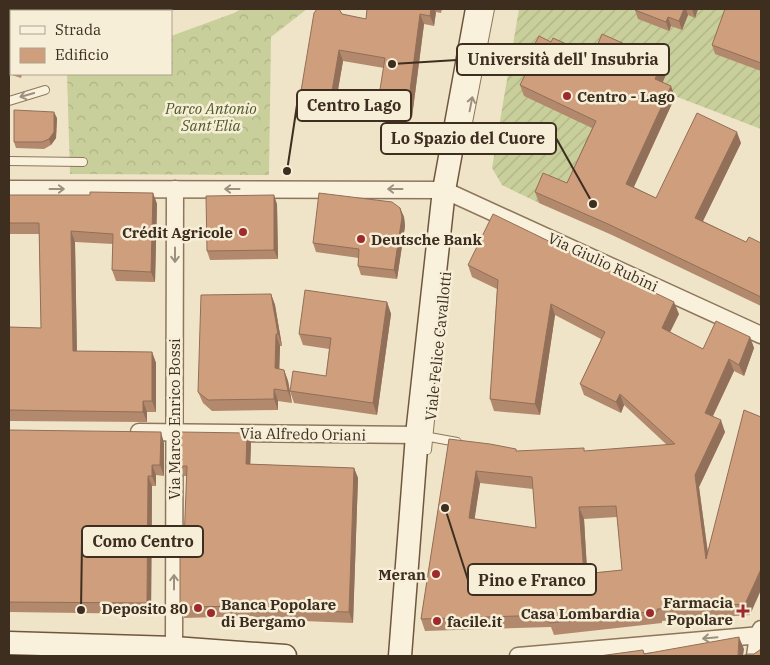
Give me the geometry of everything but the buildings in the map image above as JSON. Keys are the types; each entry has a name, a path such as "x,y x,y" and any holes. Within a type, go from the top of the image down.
{"street":[{"name":"Viale Felice Cavallotti","path":"400,656 423,436 452,192 477,9"},
{"path":"9,189 452,192"},
{"name":"Via Marco Enrico Bossi","path":"174,648 175,189"},
{"name":"Via Giulio Rubini","path":"452,192 761,335"},
{"name":"Via Alfredo Oriani","path":"126,432 423,436"},
{"path":"518,656 760,633 756,656"},
{"path":"9,643 174,648 286,656"}],"lane":[{"path":"462,153 490,9"},
{"path":"9,101 45,90"},
{"path":"9,162 83,162"},
{"name":"Viale Felice Cavallotti","path":"426,456 423,436 433,388"},
{"path":"423,436 466,444"},
{"path":"405,656 417,542"}],"green space":[{"name":"Parco Antonio Sant'Elia","path":"241,9 307,9 271,37 269,175 70,174 67,75 172,75 172,36"},
{"path":"519,9 761,9 761,129 659,90 571,195 547,184 539,203 502,185 492,168"}],"place":[{"name":"Università dell' Insubria","path":"392,64"},
{"name":"Centro - Lago","path":"567,96"},
{"name":"Centro Lago","path":"287,171"},
{"name":"Lo Spazio del Cuore","path":"593,204"},
{"name":"Crédit Agricole","path":"243,232"},
{"name":"Deutsche Bank","path":"361,239"},
{"name":"Pino e Franco","path":"445,508"},
{"name":"Meran","path":"436,574"},
{"name":"Deposito 80","path":"198,608"},
{"name":"Como Centro","path":"81,610"},
{"name":"Farmacia Popolare","path":"743,611"},
{"name":"Banca Popolare di Bergamo","path":"211,613"},
{"name":"Casa Lombardia","path":"650,613"},
{"name":"facile.it","path":"437,621"}]}
